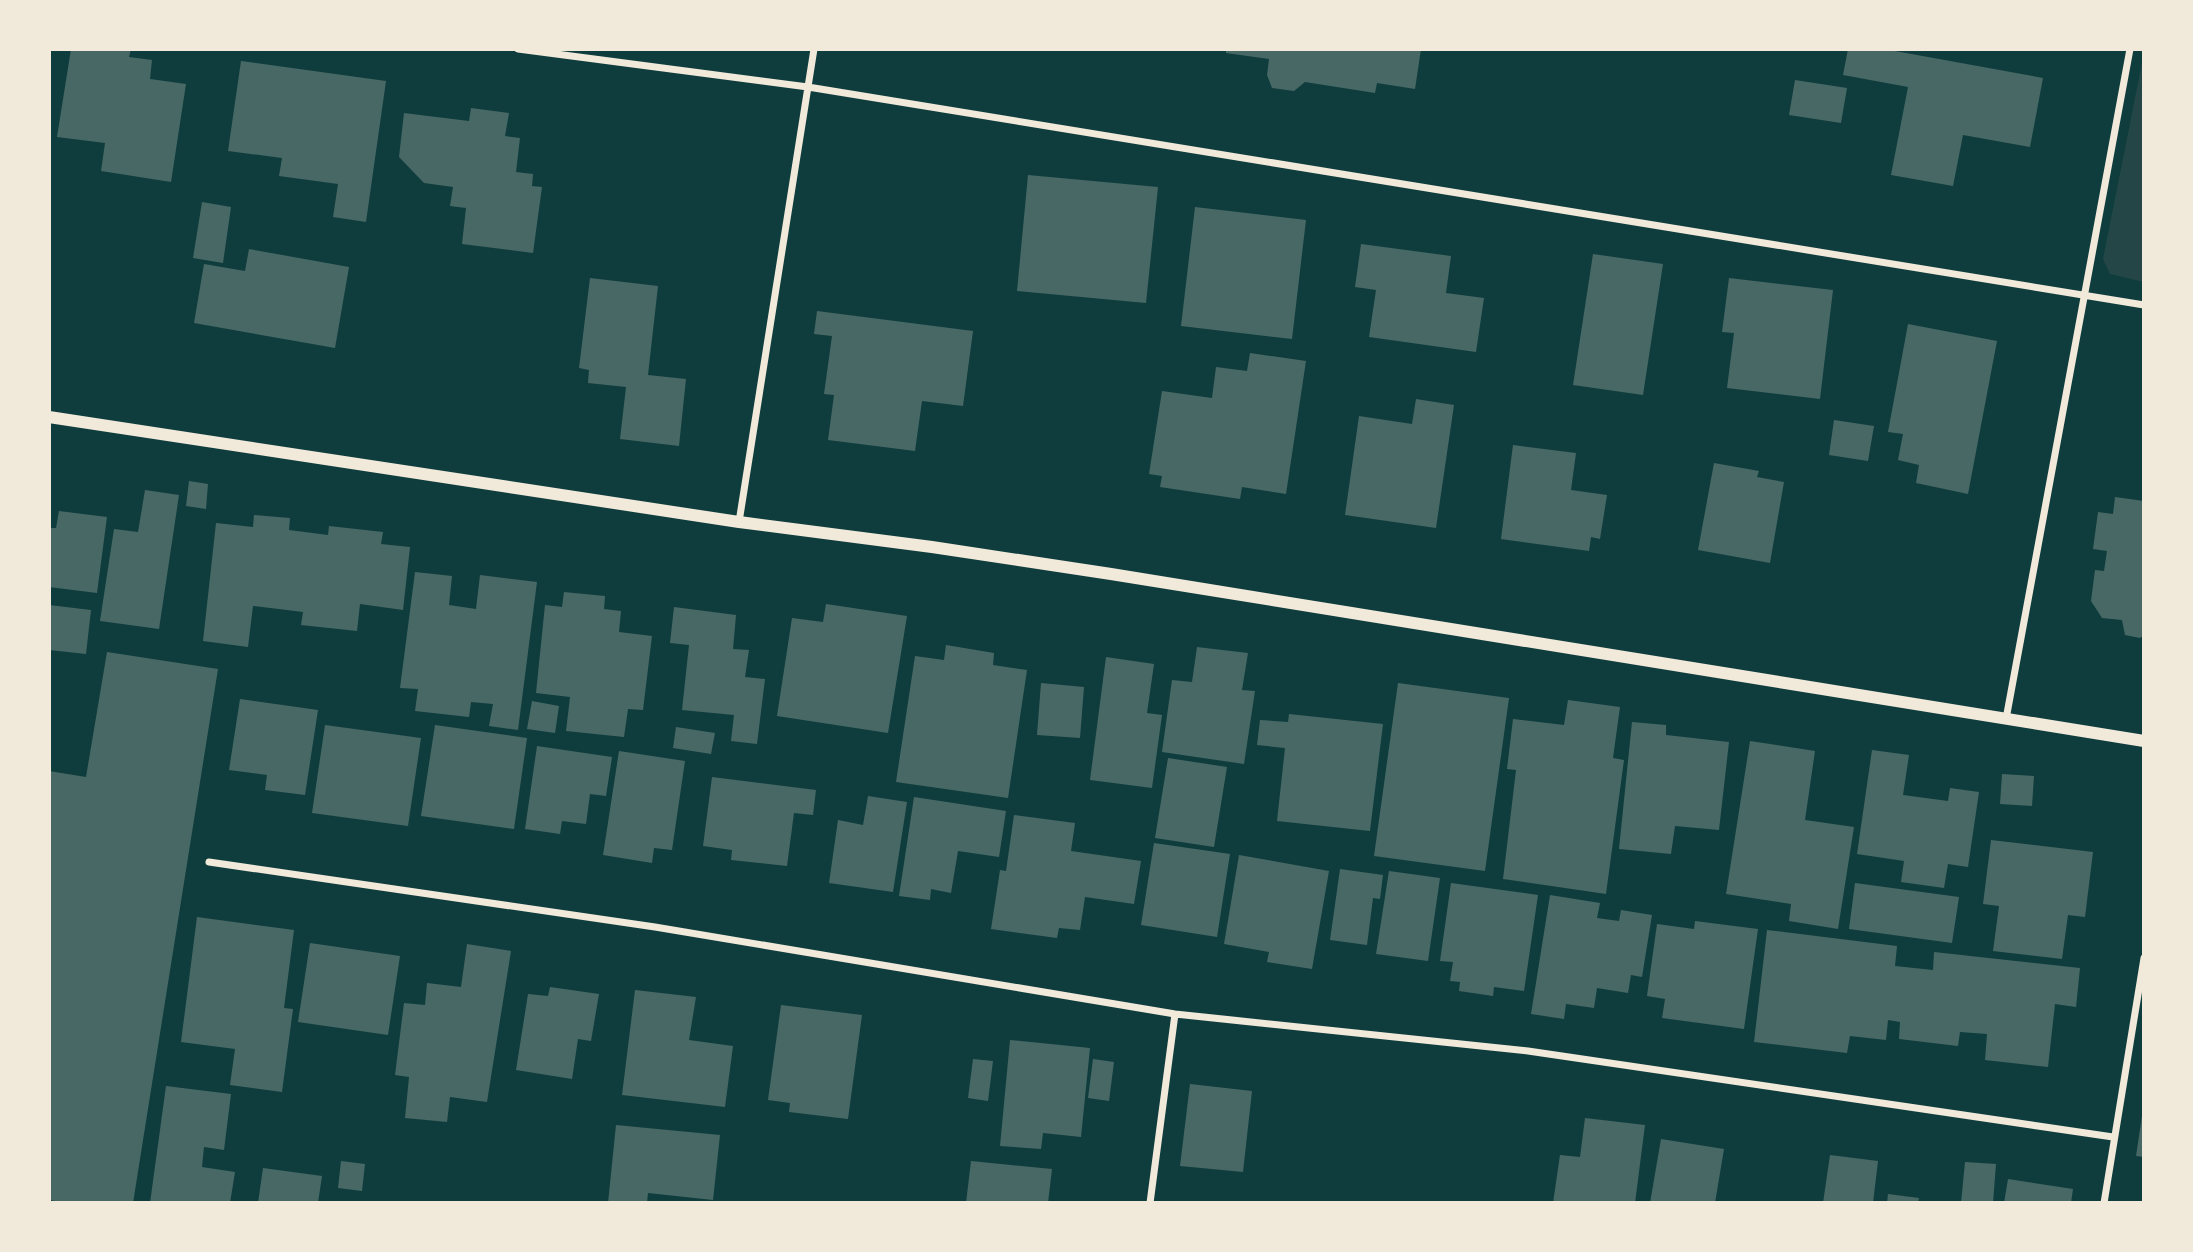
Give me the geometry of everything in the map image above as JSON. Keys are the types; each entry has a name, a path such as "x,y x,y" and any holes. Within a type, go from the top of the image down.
{"street":[{"path":"518,49 808,87 2144,305"},
{"path":"739,522 814,49"},
{"path":"2006,719 2130,49"},
{"path":"49,418 739,522 1111,574 2144,741"},
{"path":"209,862 655,927 1175,1014 1528,1051 2113,1137"},
{"path":"2104,1203 2144,958"},
{"path":"1150,1203 1175,1014"}],"shaded area":[{"path":"2144,53 2144,282 2110,274 2103,259"}],"building":[{"path":"71,49 131,49 129,57 152,60 150,79 186,84 171,182 101,171 105,143 57,137"},
{"path":"1226,49 1421,49 1415,89 1377,83 1375,93 1305,82 1294,91 1272,88 1267,75 1269,59 1226,53"},
{"path":"1848,49 1884,49 2043,78 2030,147 1963,135 1953,186 1891,175 1908,87 1843,75"},
{"path":"241,61 386,81 366,222 333,217 338,184 279,176 282,158 228,151"},
{"path":"1795,80 1847,88 1841,123 1789,115"},
{"path":"471,108 509,113 505,136 520,138 516,172 533,174 532,186 542,187 533,253 462,244 466,208 450,206 453,187 424,183 399,157 404,113 469,121"},
{"path":"1028,175 1158,187 1146,303 1017,291"},
{"path":"202,202 231,207 223,263 193,258"},
{"path":"1195,207 1306,220 1292,339 1181,326"},
{"path":"1361,244 1451,256 1446,293 1484,298 1476,352 1369,337 1376,290 1355,287"},
{"path":"249,249 349,267 335,348 194,323 204,264 245,271"},
{"path":"1593,254 1663,264 1643,395 1573,385"},
{"path":"590,278 658,286 648,375 686,379 679,446 620,439 626,387 588,383 589,370 579,368"},
{"path":"1729,278 1833,290 1820,399 1727,388 1734,333 1722,332"},
{"path":"817,311 973,331 963,406 922,401 915,451 828,440 834,395 824,394 832,336 814,334"},
{"path":"1908,324 1997,341 1968,494 1916,483 1919,465 1898,460 1903,434 1888,432"},
{"path":"1250,353 1306,361 1286,494 1242,487 1240,499 1160,487 1162,476 1149,474 1162,391 1212,398 1216,367 1247,371"},
{"path":"1416,399 1454,405 1436,528 1345,515 1359,416 1412,424"},
{"path":"1834,420 1874,426 1868,461 1829,455"},
{"path":"1513,445 1576,453 1571,490 1607,495 1600,539 1591,537 1589,551 1501,539"},
{"path":"1714,463 1759,471 1757,477 1784,482 1770,563 1698,550"},
{"path":"189,481 208,484 206,509 186,506"},
{"path":"145,490 179,495 159,629 100,621 114,529 138,532"},
{"path":"2115,497 2144,501 2144,635 2140,638 2125,635 2122,620 2102,618 2091,601 2095,570 2104,571 2107,551 2093,549 2098,512 2113,514"},
{"path":"59,511 107,517 97,593 49,587 49,528 56,528"},
{"path":"254,515 290,518 289,530 328,535 329,526 383,532 381,544 410,547 403,610 360,604 357,631 301,625 303,612 253,606 248,647 203,641 216,523 253,527"},
{"path":"415,572 452,576 449,605 476,609 480,575 537,582 518,730 489,726 493,704 471,702 469,717 415,711 418,689 400,688"},
{"path":"564,592 605,596 604,609 621,611 619,632 652,636 643,710 628,709 624,737 566,731 570,697 536,693 545,605 562,607"},
{"path":"826,604 907,616 888,733 777,716 792,618 823,622"},
{"path":"49,605 91,610 86,654 49,650"},
{"path":"674,607 736,615 733,649 749,650 745,677 765,679 757,744 731,741 734,715 682,710 689,645 670,643"},
{"path":"946,645 994,653 993,665 1027,670 1008,798 896,782 915,656 944,660"},
{"path":"1197,647 1248,653 1242,690 1255,691 1244,764 1162,752 1172,680 1192,682"},
{"path":"107,652 218,669 133,1203 68,1203 49,1200 49,771 86,777"},
{"path":"1106,657 1154,664 1147,713 1162,715 1152,788 1090,780"},
{"path":"1041,683 1084,687 1080,738 1037,735"},
{"path":"1398,683 1509,698 1485,871 1374,856"},
{"path":"240,699 318,710 305,795 265,790 267,775 229,770"},
{"path":"1568,700 1620,707 1613,758 1624,760 1606,894 1503,879 1516,770 1507,769 1513,719 1564,725"},
{"path":"532,701 559,706 555,733 527,729"},
{"path":"1289,714 1383,724 1370,831 1277,821 1285,748 1257,745 1260,720 1288,722"},
{"path":"1632,722 1666,725 1666,735 1729,742 1719,830 1675,826 1671,854 1619,849"},
{"path":"325,725 421,738 408,826 312,813"},
{"path":"435,725 527,738 514,829 421,816"},
{"path":"676,727 715,733 711,754 673,748"},
{"path":"1750,741 1815,751 1805,820 1854,827 1838,929 1789,921 1791,904 1726,894"},
{"path":"537,746 612,757 606,796 590,794 586,824 562,821 560,834 525,829"},
{"path":"1872,750 1909,755 1903,795 1948,801 1950,788 1979,792 1968,867 1948,864 1944,888 1901,882 1904,861 1857,854"},
{"path":"619,751 685,761 672,850 654,848 652,863 603,855"},
{"path":"1168,758 1227,767 1214,847 1155,838"},
{"path":"2002,774 2034,776 2032,806 2000,804"},
{"path":"712,777 816,790 813,815 794,813 787,866 731,860 732,850 703,846"},
{"path":"868,796 907,802 893,892 829,883 838,820 863,825"},
{"path":"914,797 1006,811 999,857 958,851 951,893 931,889 930,900 899,896"},
{"path":"1014,815 1075,823 1071,851 1141,861 1134,904 1085,897 1080,930 1059,928 1057,938 991,929 1000,870 1006,871"},
{"path":"1991,840 2093,852 2085,917 2068,915 2062,959 1993,951 1999,906 1983,904"},
{"path":"1154,843 1230,854 1217,937 1141,925"},
{"path":"1239,855 1329,871 1312,969 1267,962 1269,952 1224,944"},
{"path":"1340,869 1383,875 1380,899 1373,898 1367,945 1330,940"},
{"path":"1389,871 1440,878 1428,961 1376,954"},
{"path":"1451,883 1538,895 1524,991 1494,987 1493,996 1459,991 1460,982 1450,981 1453,962 1440,961"},
{"path":"1855,883 1959,897 1952,943 1849,929"},
{"path":"1550,895 1600,903 1597,918 1619,921 1621,910 1652,915 1642,977 1631,975 1628,993 1597,988 1594,1008 1566,1004 1564,1019 1531,1014"},
{"path":"197,917 294,930 284,1008 293,1009 282,1092 230,1085 235,1049 181,1042"},
{"path":"1695,921 1758,929 1744,1029 1662,1018 1665,999 1647,996 1657,924 1694,929"},
{"path":"1767,930 1897,946 1895,966 1933,970 1934,952 2080,968 2076,1007 2055,1004 2048,1067 1985,1060 1987,1034 1960,1032 1958,1046 1899,1039 1900,1022 1888,1020 1886,1040 1850,1036 1847,1053 1754,1042"},
{"path":"310,943 400,956 388,1035 298,1022"},
{"path":"467,944 511,951 487,1102 450,1097 447,1122 405,1118 409,1077 395,1075 404,1003 425,1005 427,983 461,987"},
{"path":"550,987 599,994 591,1041 578,1039 572,1079 516,1070 528,994 548,996"},
{"path":"635,990 696,997 689,1040 733,1046 725,1107 622,1095"},
{"path":"781,1005 862,1015 848,1119 789,1112 790,1103 768,1100"},
{"path":"1010,1040 1090,1048 1081,1137 1043,1133 1041,1149 1000,1146"},
{"path":"973,1059 993,1061 988,1101 968,1098"},
{"path":"1093,1059 1114,1062 1109,1101 1088,1098"},
{"path":"1190,1084 1252,1091 1243,1172 1180,1166"},
{"path":"166,1086 231,1094 224,1150 204,1147 202,1167 235,1172 230,1203 150,1203"},
{"path":"2144,1116 2144,1157 2136,1156"},
{"path":"1585,1118 1645,1125 1635,1203 1553,1203 1560,1155 1580,1157"},
{"path":"616,1125 720,1135 713,1200 648,1193 647,1203 608,1203"},
{"path":"1661,1139 1724,1149 1715,1203 1650,1203"},
{"path":"1830,1155 1878,1161 1873,1203 1823,1203"},
{"path":"341,1161 365,1164 362,1191 338,1188"},
{"path":"971,1161 1052,1169 1048,1203 966,1203"},
{"path":"1965,1162 1996,1164 1993,1203 1961,1203"},
{"path":"263,1168 322,1176 318,1203 258,1203"},
{"path":"2008,1179 2073,1189 2071,1203 2004,1203"},
{"path":"1888,1194 1919,1198 1918,1203 1887,1203"}]}
